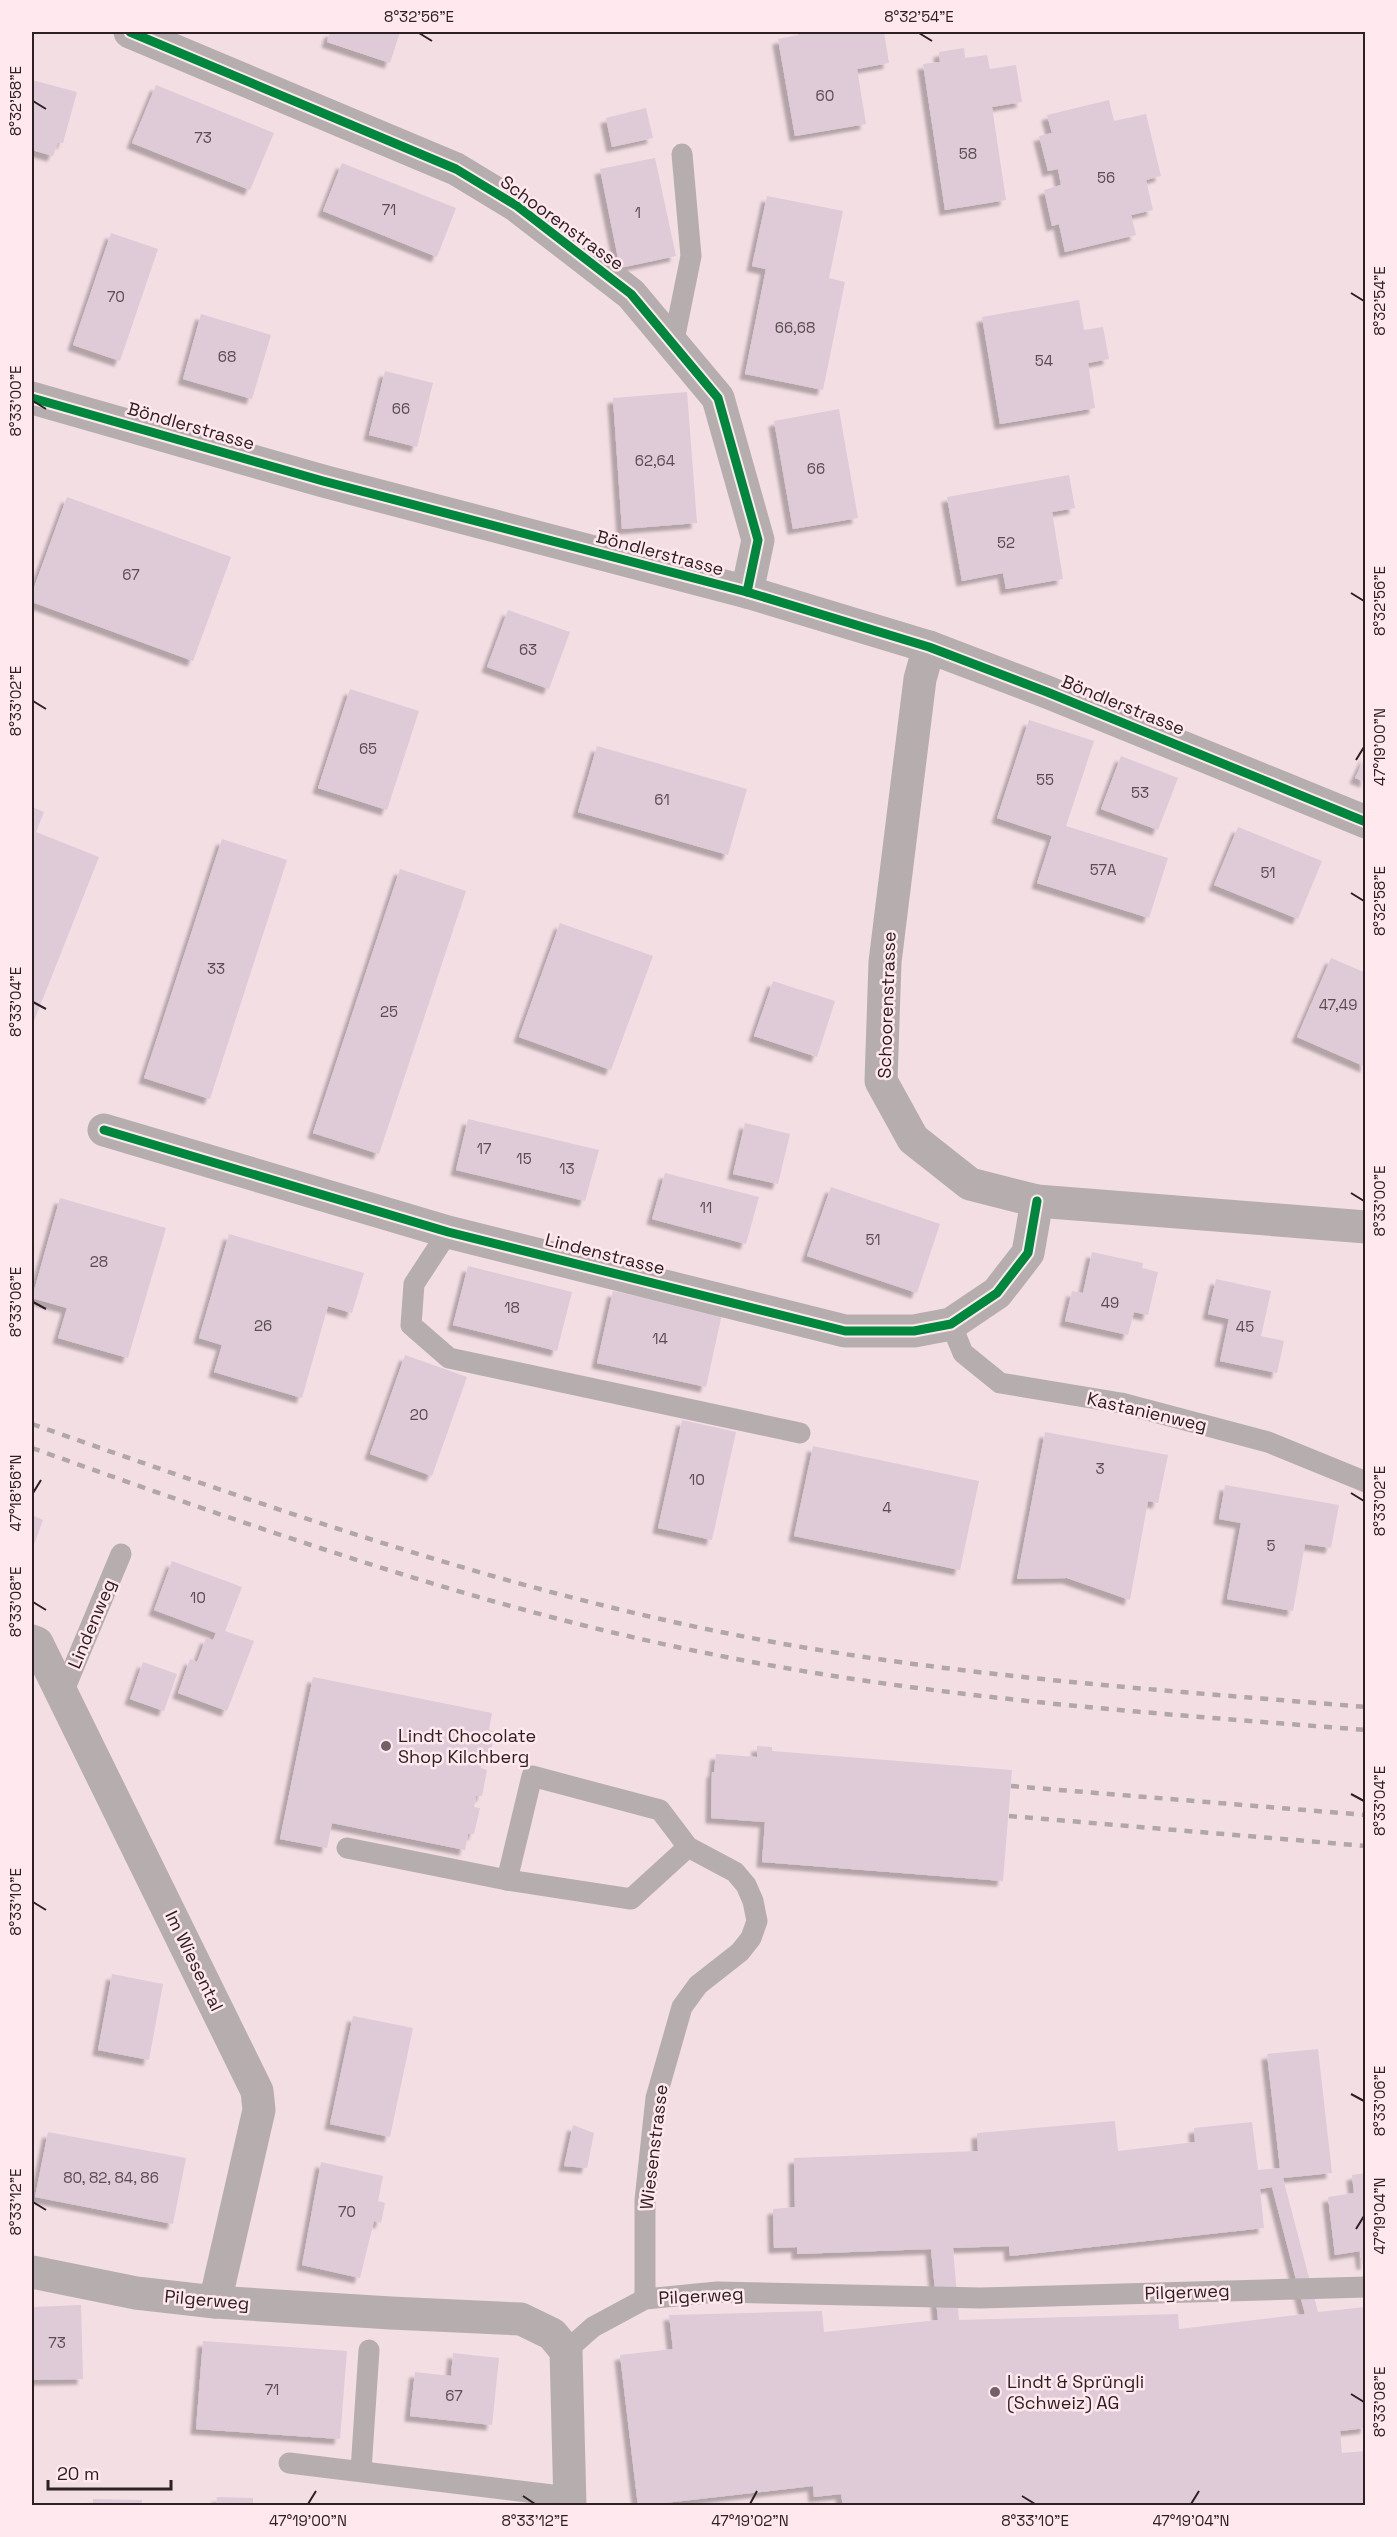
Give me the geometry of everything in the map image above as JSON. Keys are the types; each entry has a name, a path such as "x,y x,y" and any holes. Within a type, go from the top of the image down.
{"street":[{"name":"Schoorenstrasse","path":"130,32 456,169 517,207 631,294 718,398 758,540 747,592"},
{"name":"Böndlerstrasse","path":"32,398 323,481 747,592 929,647 1047,692 1365,822"},
{"name":"Schoorenstrasse","path":"929,647 920,679 885,962 881,1081 913,1139 970,1184 1037,1201 1365,1227"},
{"name":"Lindenstrasse","path":"104,1130 448,1232 845,1331 914,1331 951,1323 997,1293 1028,1253 1037,1201"},
{"name":"Im Wiesental","path":"32,1641 37,1643 257,2091 259,2110 215,2302"},
{"name":"Pilgerweg","path":"32,2272 136,2293 215,2302 521,2319 552,2334 566,2351"},
{"path":"566,2351 570,2501"}],"lane":[{"path":"673,345 691,256 682,154"},
{"path":"448,1232 414,1284 411,1325 449,1358 800,1433"},
{"name":"Kastanienweg","path":"951,1323 963,1353 1000,1383 1121,1403 1269,1442 1365,1482"},
{"name":"Lindenweg","path":"62,1695 121,1554"},
{"name":"Wiesenstrasse","path":"507,1880 532,1776 660,1810 688,1847 735,1872 746,1885 753,1901 757,1921 751,1938 740,1952 698,1985 682,2007 656,2098 645,2200 645,2299"},
{"path":"347,1848 507,1880 631,1899 688,1847"},
{"name":"Pilgerweg","path":"566,2351 593,2327 645,2299 717,2292 980,2298 1365,2287"},
{"path":"361,2470 369,2350"},
{"path":"290,2463 361,2470 570,2501"}],"building":[{"path":"330,32 400,32 390,63 327,42"},
{"path":"798,32 884,32 889,63 857,69 866,124 795,136 778,39 798,35"},
{"path":"964,48 965,58 987,55 990,69 1016,65 1022,102 992,107 1006,200 945,210 923,64 940,62 939,52"},
{"path":"32,80 77,92 63,143 58,142 53,156 32,150"},
{"path":"156,85 274,133 250,190 132,143"},
{"path":"1109,100 1114,121 1146,114 1161,176 1146,180 1153,210 1131,215 1136,235 1065,252 1059,224 1052,226 1044,190 1061,185 1058,169 1048,171 1039,136 1052,133 1047,115"},
{"path":"646,108 653,138 612,147 606,118"},
{"path":"655,158 676,256 620,268 600,169"},
{"path":"342,163 456,208 437,257 323,211"},
{"path":"767,196 843,211 829,278 845,282 823,390 745,374 766,269 752,266"},
{"path":"111,233 158,249 120,361 73,345"},
{"path":"1079,300 1084,330 1103,327 1109,359 1088,363 1095,408 1000,424 982,317"},
{"path":"201,314 271,335 252,399 183,379"},
{"path":"385,371 433,383 417,447 369,435"},
{"path":"687,392 697,523 622,529 613,398"},
{"path":"839,409 858,518 793,529 774,421"},
{"path":"1069,475 1075,508 1052,512 1063,579 1006,589 1003,573 962,581 947,497"},
{"path":"67,497 231,557 193,661 32,602 32,593"},
{"path":"508,610 570,632 549,689 487,667"},
{"path":"350,689 419,711 387,810 318,788"},
{"path":"1029,720 1094,741 1066,826 1168,858 1149,918 1037,883 1052,836 997,818"},
{"path":"597,746 747,789 728,855 578,812"},
{"path":"1366,755 1366,782 1355,778"},
{"path":"1121,756 1178,778 1158,830 1101,809"},
{"path":"32,807 44,812 36,832 99,857 32,1026"},
{"path":"1238,827 1322,861 1298,919 1214,885"},
{"path":"222,839 287,860 210,1099 144,1078"},
{"path":"400,869 466,891 379,1154 313,1133"},
{"path":"560,923 653,956 611,1070 519,1037"},
{"path":"1331,958 1366,973 1366,1067 1297,1037"},
{"path":"773,981 835,1001 817,1057 754,1036"},
{"path":"468,1119 599,1150 585,1201 456,1170"},
{"path":"745,1123 790,1134 778,1184 733,1174"},
{"path":"665,1173 759,1197 746,1244 652,1219"},
{"path":"831,1187 940,1224 917,1293 807,1256"},
{"path":"60,1198 166,1228 128,1358 58,1338 67,1308 32,1298"},
{"path":"229,1234 364,1273 352,1313 328,1306 302,1398 214,1372 222,1345 199,1338"},
{"path":"1092,1252 1143,1263 1142,1268 1158,1272 1148,1315 1134,1312 1128,1335 1065,1321 1072,1291 1083,1293"},
{"path":"468,1266 572,1292 557,1351 453,1325"},
{"path":"1216,1279 1271,1291 1261,1336 1284,1341 1277,1373 1220,1361 1229,1319 1208,1314"},
{"path":"613,1291 722,1314 706,1387 597,1363"},
{"path":"405,1355 467,1377 432,1476 370,1454"},
{"path":"682,1420 736,1432 712,1540 658,1528"},
{"path":"1045,1432 1168,1455 1158,1503 1148,1501 1130,1600 1067,1578 1017,1579"},
{"path":"813,1446 979,1481 960,1570 794,1536"},
{"path":"1225,1485 1339,1505 1331,1548 1305,1544 1293,1611 1227,1599 1241,1523 1219,1519"},
{"path":"32,1515 43,1520 32,1550"},
{"path":"172,1561 242,1587 225,1631 254,1641 227,1711 178,1693 190,1659 197,1662 206,1638 213,1640 216,1633 154,1610"},
{"path":"143,1662 177,1674 164,1711 130,1699"},
{"path":"313,1677 492,1713 489,1730 495,1732 489,1759 483,1757 481,1768 487,1770 482,1796 476,1796 474,1807 480,1808 474,1834 468,1834 465,1850 332,1823 327,1848 280,1839"},
{"path":"757,1746 772,1747 772,1751 1012,1770 1003,1881 762,1862 765,1822 711,1818 712,1772 714,1772 716,1754 757,1757"},
{"path":"112,1974 163,1984 149,2060 98,2050"},
{"path":"353,2016 413,2028 390,2137 330,2124"},
{"name":"Lindt & Sprüngli (Schweiz) AG","path":"1318,2049 1332,2173 1283,2178 1318,2312 1366,2307 1366,2428 1340,2431 1342,2453 1366,2451 1366,2506 843,2506 841,2494 814,2497 813,2486 638,2506 620,2355 673,2349 669,2315 822,2311 824,2332 938,2320 931,2249 797,2254 797,2247 774,2248 773,2209 795,2207 794,2158 978,2151 977,2133 1115,2121 1118,2151 1195,2142 1194,2128 1252,2122 1258,2170 1280,2168 1267,2054","holes":["1272,2187 1305,2314 1179,2329 1178,2314 959,2320 953,2248 1009,2246 1010,2256 1264,2228 1260,2189"]},
{"path":"573,2125 594,2133 587,2168 564,2166"},
{"path":"48,2132 186,2158 173,2224 35,2197"},
{"path":"321,2162 383,2176 378,2201 385,2203 381,2223 374,2221 360,2278 302,2265"},
{"path":"1366,2173 1366,2264 1362,2264 1360,2251 1335,2255 1328,2197 1354,2193 1352,2175"},
{"path":"81,2305 83,2379 32,2380 32,2307"},
{"path":"203,2341 347,2351 340,2439 196,2429"},
{"path":"453,2353 499,2358 492,2425 410,2416 415,2372 451,2376"},
{"path":"217,2497 253,2498 253,2506 216,2506"},
{"path":"93,2499 142,2500 142,2506 93,2506"}],"railway":[{"path":"32,1424 285,1512 370,1539 542,1590 716,1631 796,1646 958,1670 1121,1687 1366,1707"},
{"path":"32,1448 285,1537 370,1564 542,1614 716,1655 796,1670 958,1693 1121,1710 1366,1730"},
{"path":"1011,1786 1366,1815"},
{"path":"1009,1816 1366,1846"}],"cycle path":[{"path":"130,32 456,169 517,206 631,294 718,398 758,540 747,592"},
{"path":"32,398 323,481 747,592 929,647 1047,692 1366,822"},
{"path":"104,1130 448,1232 845,1331 914,1331 951,1324 997,1293 1028,1253 1037,1201"}],"place":[{"name":"Lindt Chocolate Shop Kilchberg","path":"386,1746"},
{"name":"Lindt & Sprüngli (Schweiz) AG","path":"995,2392"}]}
